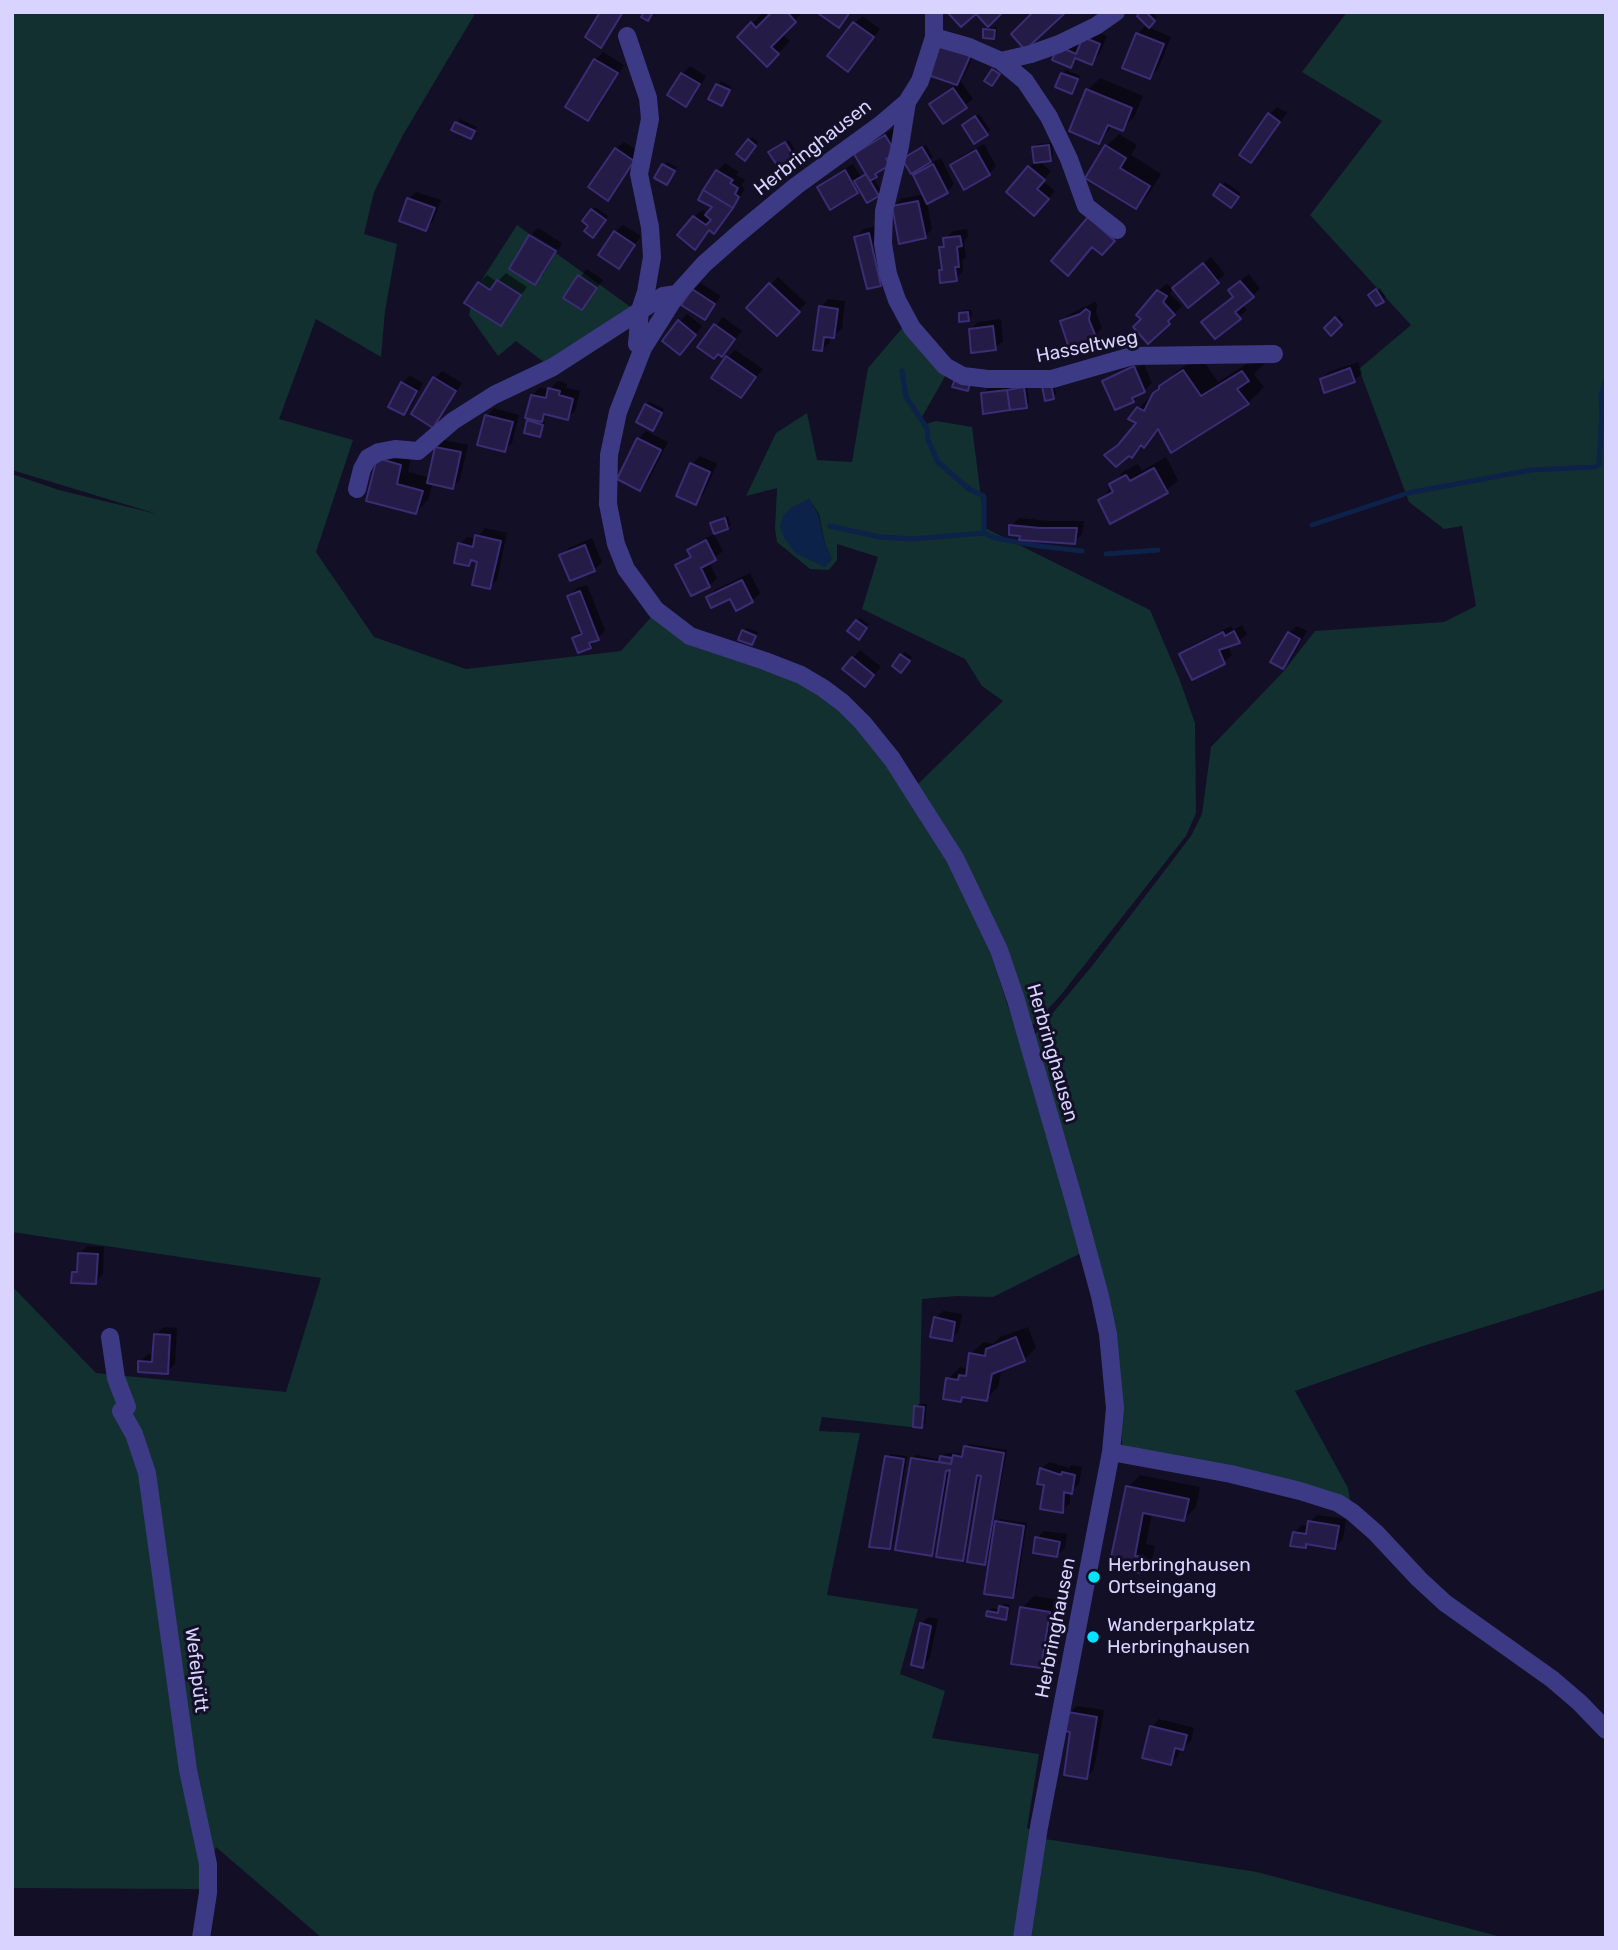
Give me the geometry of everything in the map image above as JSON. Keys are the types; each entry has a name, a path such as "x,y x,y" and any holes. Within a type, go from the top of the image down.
{"street":[{"name":"Herbringhausen","path":"934,12 934,37 919,80 907,102 796,186 738,234 677,294 643,348 618,412 609,455 608,504 616,544 626,569 656,610 690,636 801,675 843,703 892,759 955,858 987,921 1005,967 1100,1296 1114,1378 1115,1408 1111,1452 1039,1827 1022,1938"},
{"path":"1001,61 1059,44 1096,26 1116,12"},
{"name":"Herbringhausen","path":"627,36 648,98 650,119 639,174 650,226 652,257 640,310 637,344 643,348"},
{"path":"934,37 969,47 1001,61 1018,74 1037,97 1058,133 1086,206 1116,230"},
{"name":"Hasseltweg","path":"907,102 901,146 884,211 883,244 888,274 897,300 912,328 945,366 963,376 975,378 1052,379 1132,356 1274,354"},
{"name":"Herbringhausen","path":"357,489 362,469 369,458 379,452 395,449 418,450 453,421 494,395 553,367 663,296 677,294"},
{"name":"Wefelpütt","path":"110,1337 116,1378 127,1407 121,1411 134,1434 147,1473 188,1770 208,1864 208,1893 201,1938"},
{"path":"1111,1452 1231,1474 1338,1503 1376,1533 1419,1580 1445,1603 1552,1679 1606,1730"}],"green space":[{"path":"12,12 476,12 403,135 374,192 364,234 397,244 385,311 381,357 316,319 279,419 353,440 316,552 374,637 466,669 621,651 653,615 800,681 843,710 891,766 938,838 991,954 1081,1253 993,1297 922,1299 919,1428 822,1417 819,1431 860,1433 827,1595 918,1609 900,1674 945,1691 932,1738 1039,1754 1027,1828 1045,1839 1257,1872 1505,1938 322,1938 216,1847 201,1889 12,1888 12,1286 96,1373 286,1392 321,1278 12,1232 12,474 59,490 157,514 12,470"},
{"path":"1347,12 1606,12 1606,1289 1420,1347 1295,1391 1348,1488 1351,1506 1123,1455 1114,1334 1032,1038 1092,966 1191,836 1202,814 1211,747 1283,672 1315,631 1444,622 1476,606 1462,526 1444,529 1409,502 1359,369 1411,325 1310,215 1382,121 1302,72"},
{"path":"517,225 632,308 545,363 516,341 498,356 469,315 474,292"},
{"path":"904,326 947,373 922,417 926,424 936,421 972,427 985,528 1150,610 1195,723 1196,813 1186,836 1060,996 1029,1027 915,787 1003,701 982,686 965,659 862,609 878,557 837,544 837,560 829,570 810,569 777,542 777,488 746,496 776,433 807,413 817,460 852,462 868,368","holes":["809,499 819,514 825,544 832,559 791,508"]}],"water":[{"path":"809,499 818,514 825,544 832,559 825,567 795,553 780,527 783,516 791,508"}],"building":[{"path":"600,12 623,12 601,48 585,37"},
{"path":"644,12 653,12 648,21 641,17"},
{"path":"772,12 787,12 796,22 771,47 779,54 767,67 737,37 751,22 756,28"},
{"path":"850,12 839,28 819,14"},
{"path":"949,12 1003,12 988,27 976,14 961,27"},
{"path":"1033,12 1064,14 1025,50 1011,34"},
{"path":"1140,12 1146,12 1155,21 1149,28 1137,16"},
{"path":"853,22 874,37 848,72 827,56"},
{"path":"983,29 995,30 994,39 983,38"},
{"path":"1136,33 1164,44 1150,79 1122,68"},
{"path":"1083,37 1100,44 1092,65 1075,58 1071,68 1052,60 1058,46 1076,54"},
{"path":"938,45 970,56 957,85 931,76 928,69"},
{"path":"594,59 618,73 588,121 565,107"},
{"path":"992,69 1000,74 992,86 984,81"},
{"path":"681,73 700,84 686,107 667,95"},
{"path":"1061,73 1078,79 1072,94 1055,87"},
{"path":"716,84 730,90 722,106 708,99"},
{"path":"953,88 967,108 943,124 929,104"},
{"path":"1086,89 1132,108 1123,131 1108,125 1099,144 1069,131"},
{"path":"1268,113 1280,122 1251,163 1239,155"},
{"path":"975,116 988,135 974,144 962,125"},
{"path":"455,122 475,131 471,139 451,130"},
{"path":"885,135 896,153 886,159 890,165 875,174 877,177 870,181 854,154"},
{"path":"748,139 756,146 745,161 736,154"},
{"path":"785,142 795,158 779,168 768,152"},
{"path":"1049,145 1051,161 1034,163 1032,147"},
{"path":"1105,145 1126,158 1120,168 1150,186 1136,209 1085,178"},
{"path":"922,147 931,162 911,174 902,159"},
{"path":"615,148 634,161 608,201 588,187"},
{"path":"976,150 990,175 964,190 950,165"},
{"path":"662,164 675,171 667,185 654,178"},
{"path":"933,164 948,193 927,204 913,175"},
{"path":"1028,166 1045,180 1037,189 1049,199 1034,216 1006,192"},
{"path":"716,170 733,180 730,183 738,188 735,194 739,197 733,208 703,190"},
{"path":"845,170 858,193 830,210 817,187"},
{"path":"866,174 879,196 867,203 854,181"},
{"path":"1220,184 1239,197 1231,208 1213,195"},
{"path":"703,190 733,208 714,234 709,230 695,250 677,235 693,216 706,225 711,220 705,215 712,207 698,200"},
{"path":"407,198 435,208 426,231 399,221"},
{"path":"918,201 926,238 899,244 892,206"},
{"path":"591,209 606,220 593,238 584,231 588,226 582,221"},
{"path":"1088,217 1115,241 1102,255 1092,247 1068,276 1051,261"},
{"path":"614,231 635,245 619,269 598,255"},
{"path":"869,233 881,286 867,289 854,237"},
{"path":"529,235 556,251 535,285 509,269"},
{"path":"960,236 962,246 957,247 959,267 955,267 957,281 940,283 939,270 942,270 939,247 944,247 943,238"},
{"path":"1203,263 1219,283 1188,308 1172,288"},
{"path":"578,275 597,288 582,310 563,298"},
{"path":"497,280 521,295 501,326 464,303 478,282 490,290"},
{"path":"1240,281 1254,297 1235,312 1241,319 1215,339 1201,322 1233,297 1228,290"},
{"path":"769,283 800,312 777,336 746,308"},
{"path":"692,289 715,304 705,320 681,305"},
{"path":"1376,289 1384,302 1376,306 1368,295"},
{"path":"1157,290 1167,296 1163,302 1175,315 1168,321 1170,324 1148,344 1133,327 1141,319 1136,315"},
{"path":"819,306 838,309 834,338 824,337 822,351 813,350"},
{"path":"1086,309 1090,312 1089,320 1096,337 1070,351 1060,321"},
{"path":"968,312 969,321 959,322 959,313"},
{"path":"1335,317 1342,325 1331,336 1324,328"},
{"path":"678,320 696,335 680,355 662,341"},
{"path":"714,324 735,339 722,357 718,354 714,359 697,347"},
{"path":"993,326 996,350 971,353 969,329"},
{"path":"726,356 756,377 741,398 711,378"},
{"path":"1134,366 1145,392 1132,398 1134,402 1115,410 1102,381"},
{"path":"1350,368 1355,382 1324,393 1320,379"},
{"path":"1183,370 1201,396 1242,371 1249,381 1237,389 1249,404 1171,453 1158,429 1144,448 1141,445 1132,458 1129,456 1116,467 1104,455 1118,445 1136,423 1128,419 1137,407 1144,411 1159,386"},
{"path":"433,377 456,391 433,428 411,414"},
{"path":"955,379 970,383 968,391 952,387"},
{"path":"401,382 417,391 404,415 388,407"},
{"path":"1051,384 1054,399 1045,401 1042,386"},
{"path":"1024,387 1027,408 1010,410 1007,390"},
{"path":"548,388 573,399 568,420 544,414 542,422 525,418 531,395 546,398"},
{"path":"1007,390 1010,410 983,414 981,393"},
{"path":"645,404 662,413 653,431 636,422"},
{"path":"485,415 513,422 505,452 477,445"},
{"path":"527,420 543,425 540,437 524,433"},
{"path":"637,438 661,450 640,491 617,479"},
{"path":"435,447 461,452 453,489 427,483"},
{"path":"377,458 401,465 397,484 423,491 416,514 366,501"},
{"path":"690,463 710,472 696,505 676,496"},
{"path":"1154,468 1168,493 1110,524 1098,500 1113,492 1109,484 1126,475 1130,481"},
{"path":"725,518 728,529 714,534 710,523"},
{"path":"1009,525 1077,528 1075,544 1019,540 1020,536 1009,535"},
{"path":"475,535 501,541 490,589 472,585 477,562 471,560 469,566 454,563 458,543 473,547"},
{"path":"706,540 716,560 701,568 710,587 691,596 675,565 691,557 687,550"},
{"path":"585,545 595,571 570,581 559,555"},
{"path":"742,580 753,602 736,611 730,599 711,608 706,597"},
{"path":"580,591 599,640 589,643 591,648 578,653 572,638 582,634 567,596"},
{"path":"856,620 867,628 859,640 847,631"},
{"path":"742,630 756,636 752,645 738,640"},
{"path":"1234,631 1240,643 1219,650 1225,664 1192,680 1179,654 1223,632 1225,636"},
{"path":"1288,632 1300,639 1283,669 1270,662"},
{"path":"900,654 910,661 901,673 892,666"},
{"path":"852,657 874,675 865,687 842,669"},
{"path":"78,1253 98,1254 96,1284 71,1283 72,1272 77,1272"},
{"path":"934,1317 955,1322 952,1341 930,1337"},
{"path":"154,1334 170,1335 168,1374 138,1372 138,1361 152,1362"},
{"path":"1016,1337 1025,1361 992,1374 987,1401 962,1397 961,1402 943,1399 946,1378 958,1380 959,1375 966,1376 969,1353 985,1356 986,1349"},
{"path":"914,1406 924,1407 922,1428 913,1427"},
{"path":"964,1446 1004,1453 985,1565 967,1562 981,1476 977,1475 963,1561 936,1557 950,1470 946,1471 932,1556 895,1550 911,1458 951,1464 953,1455 962,1457"},
{"path":"885,1456 904,1459 890,1549 869,1547"},
{"path":"940,1456 952,1458 951,1464 939,1462"},
{"path":"1040,1468 1061,1475 1062,1472 1075,1475 1072,1494 1064,1492 1063,1513 1040,1509 1044,1485 1037,1484"},
{"path":"1126,1486 1189,1499 1184,1521 1143,1513 1135,1556 1144,1557 1141,1573 1109,1567"},
{"path":"995,1521 1024,1526 1013,1598 984,1594"},
{"path":"1308,1521 1339,1526 1335,1549 1306,1544 1306,1548 1290,1546 1293,1532 1306,1534"},
{"path":"1035,1537 1060,1542 1057,1557 1033,1553"},
{"path":"999,1606 1008,1608 1006,1620 986,1616 987,1611 998,1613"},
{"path":"1020,1607 1050,1612 1041,1668 1011,1664"},
{"path":"920,1623 931,1626 923,1668 911,1665"},
{"path":"1068,1712 1097,1717 1087,1779 1064,1775 1070,1732 1065,1731"},
{"path":"1150,1726 1187,1735 1183,1750 1175,1748 1171,1765 1142,1758"}],"waterway":[{"path":"902,371 906,397 927,428 928,440 938,462 969,489 984,496 984,533"},
{"path":"1312,525 1408,493 1531,470 1599,465 1601,394 1606,380"},
{"path":"830,526 880,537 912,539 984,533 995,538 1082,551"},
{"path":"1106,554 1158,550"}],"place":[{"name":"Herbringhausen Ortseingang","path":"1094,1577"},
{"name":"Wanderparkplatz Herbringhausen","path":"1093,1637"}]}
